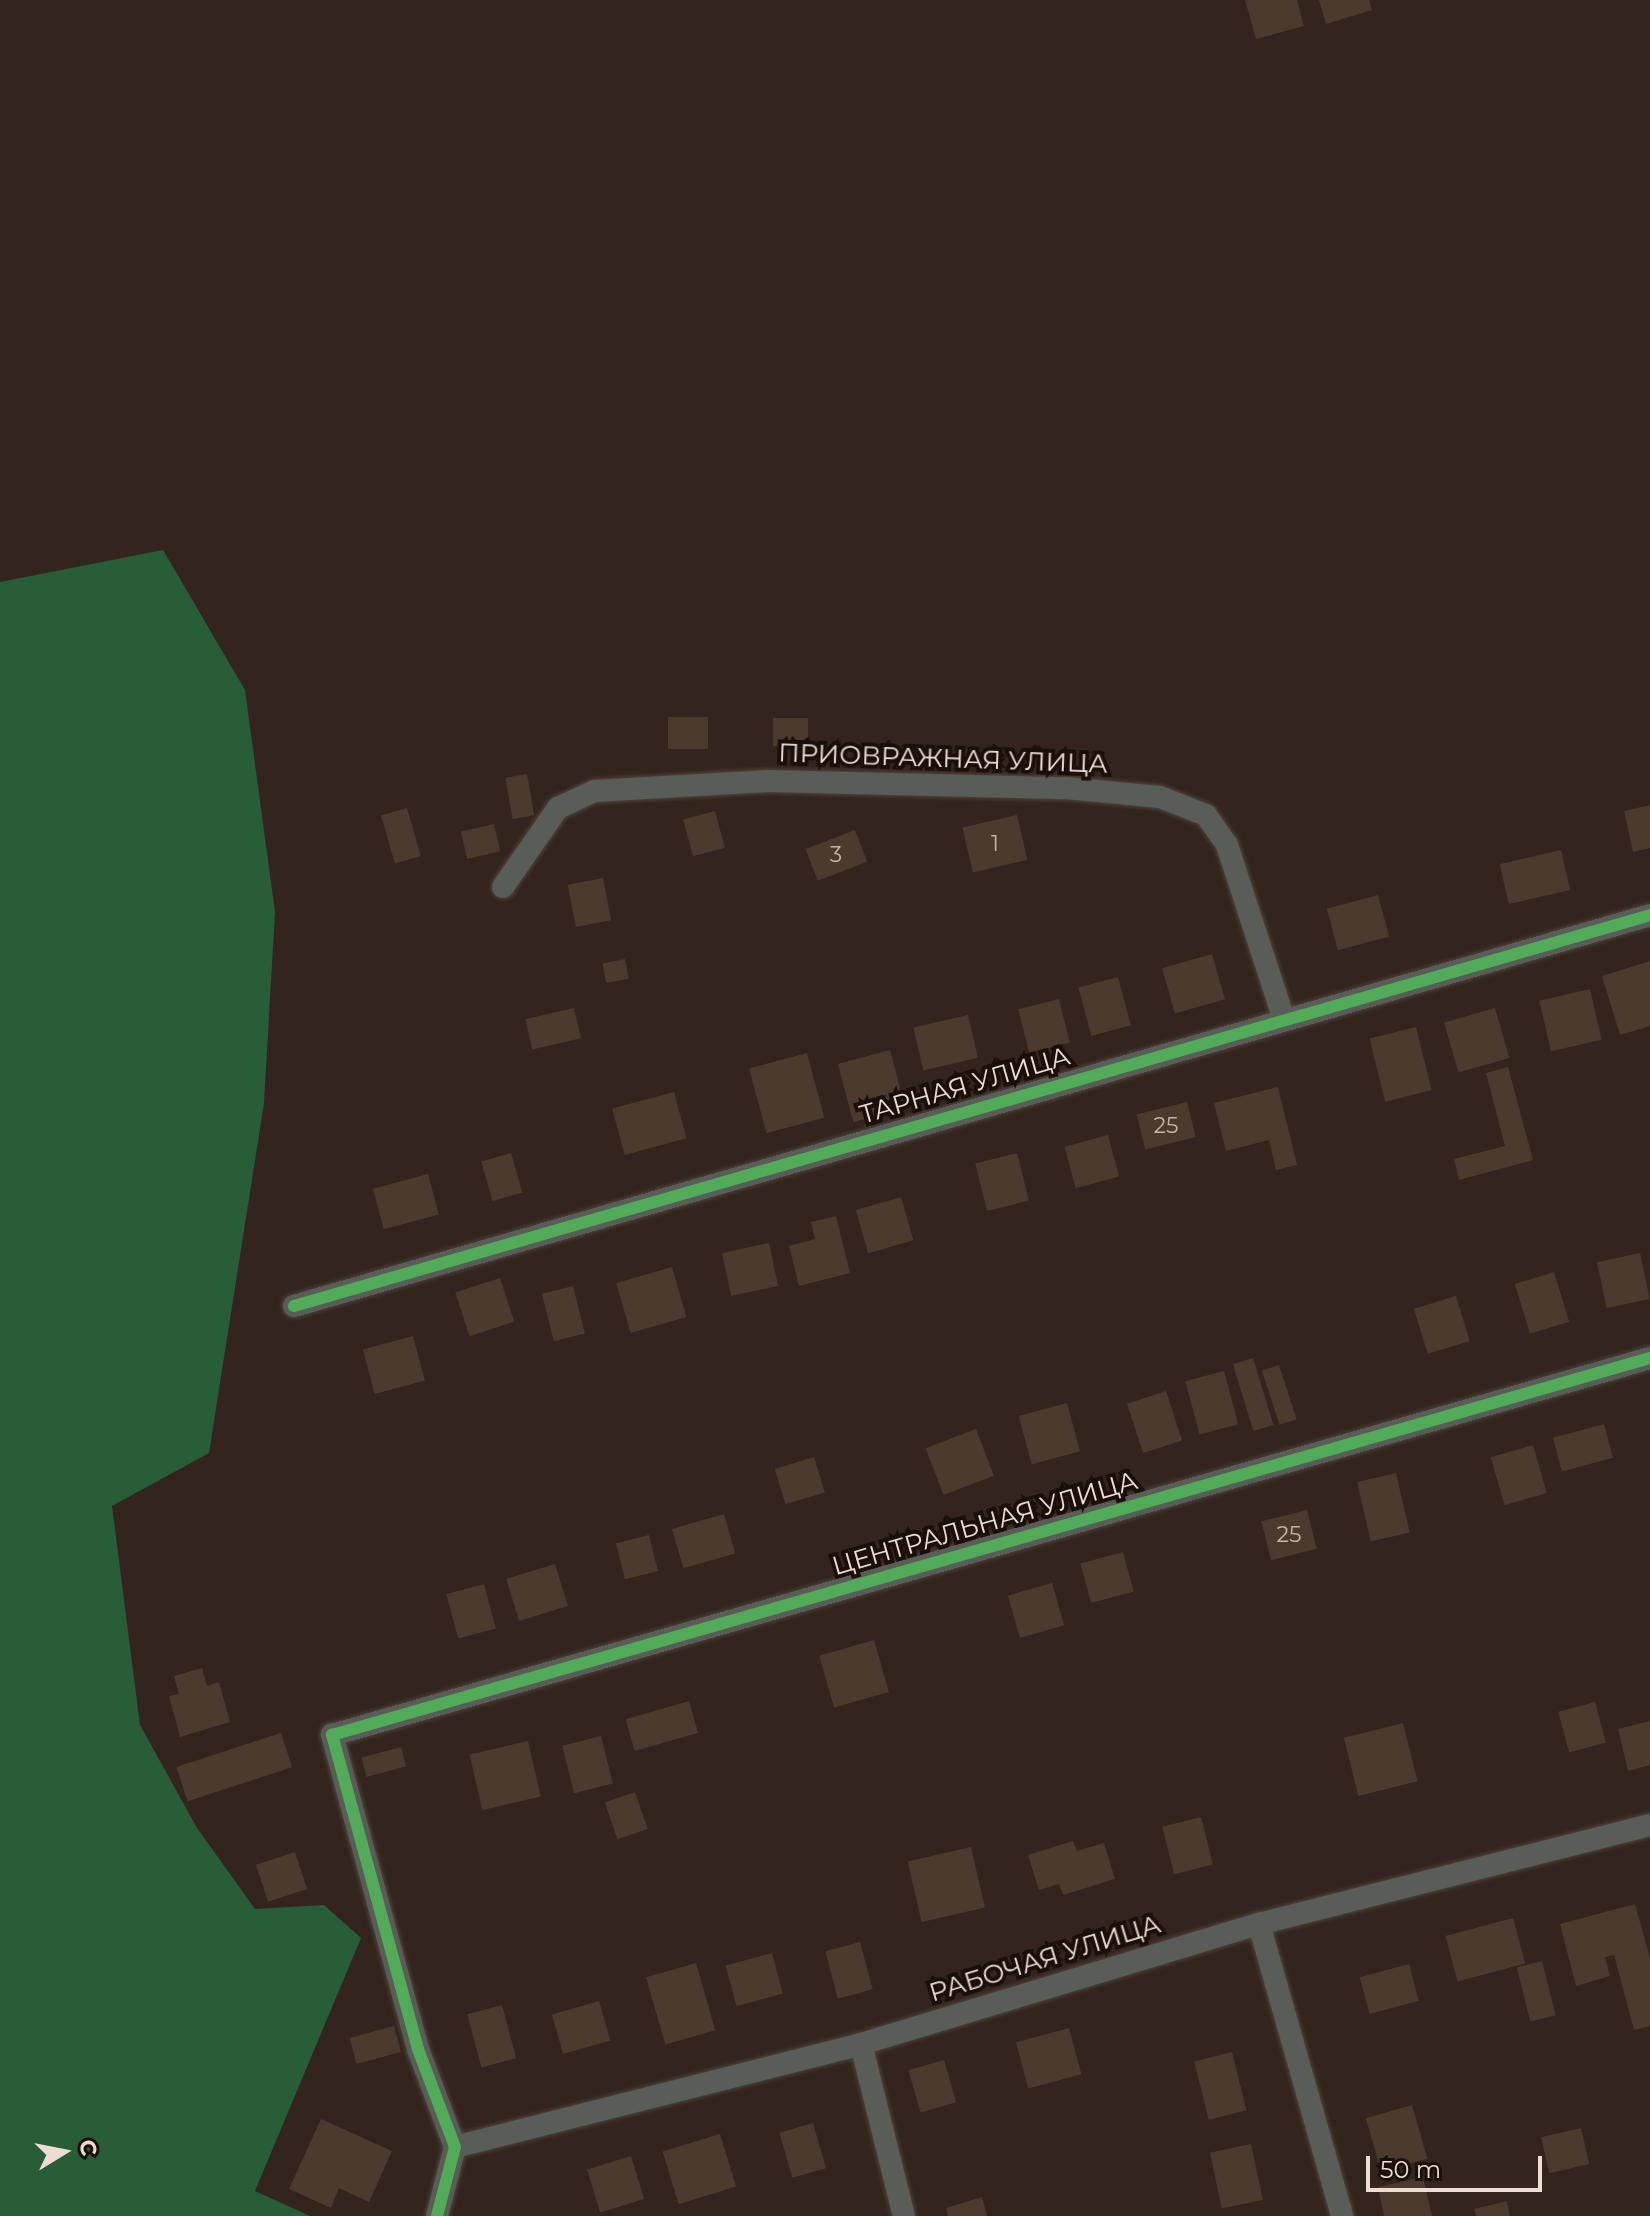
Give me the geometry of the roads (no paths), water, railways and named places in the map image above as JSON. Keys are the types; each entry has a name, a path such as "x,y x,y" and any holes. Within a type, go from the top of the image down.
{"street":[{"name":"ПРИОВРАЖНАЯ УЛИЦА","path":"503,887 558,808 594,791 769,781 1066,788 1160,797 1206,815 1227,845 1283,1016"},
{"name":"ТАРНАЯ УЛИЦА","path":"294,1306 1283,1016 1650,915"},
{"name":"ЦЕНТРАЛЬНАЯ УЛИЦА","path":"455,2147 418,2049 332,1735 1650,1358"},
{"name":"РАБОЧАЯ УЛИЦА","path":"455,2147 861,2044 1259,1924 1650,1825"},
{"path":"1259,1924 1342,2216"},
{"path":"861,2044 904,2216"},
{"path":"437,2216 455,2147"}]}
